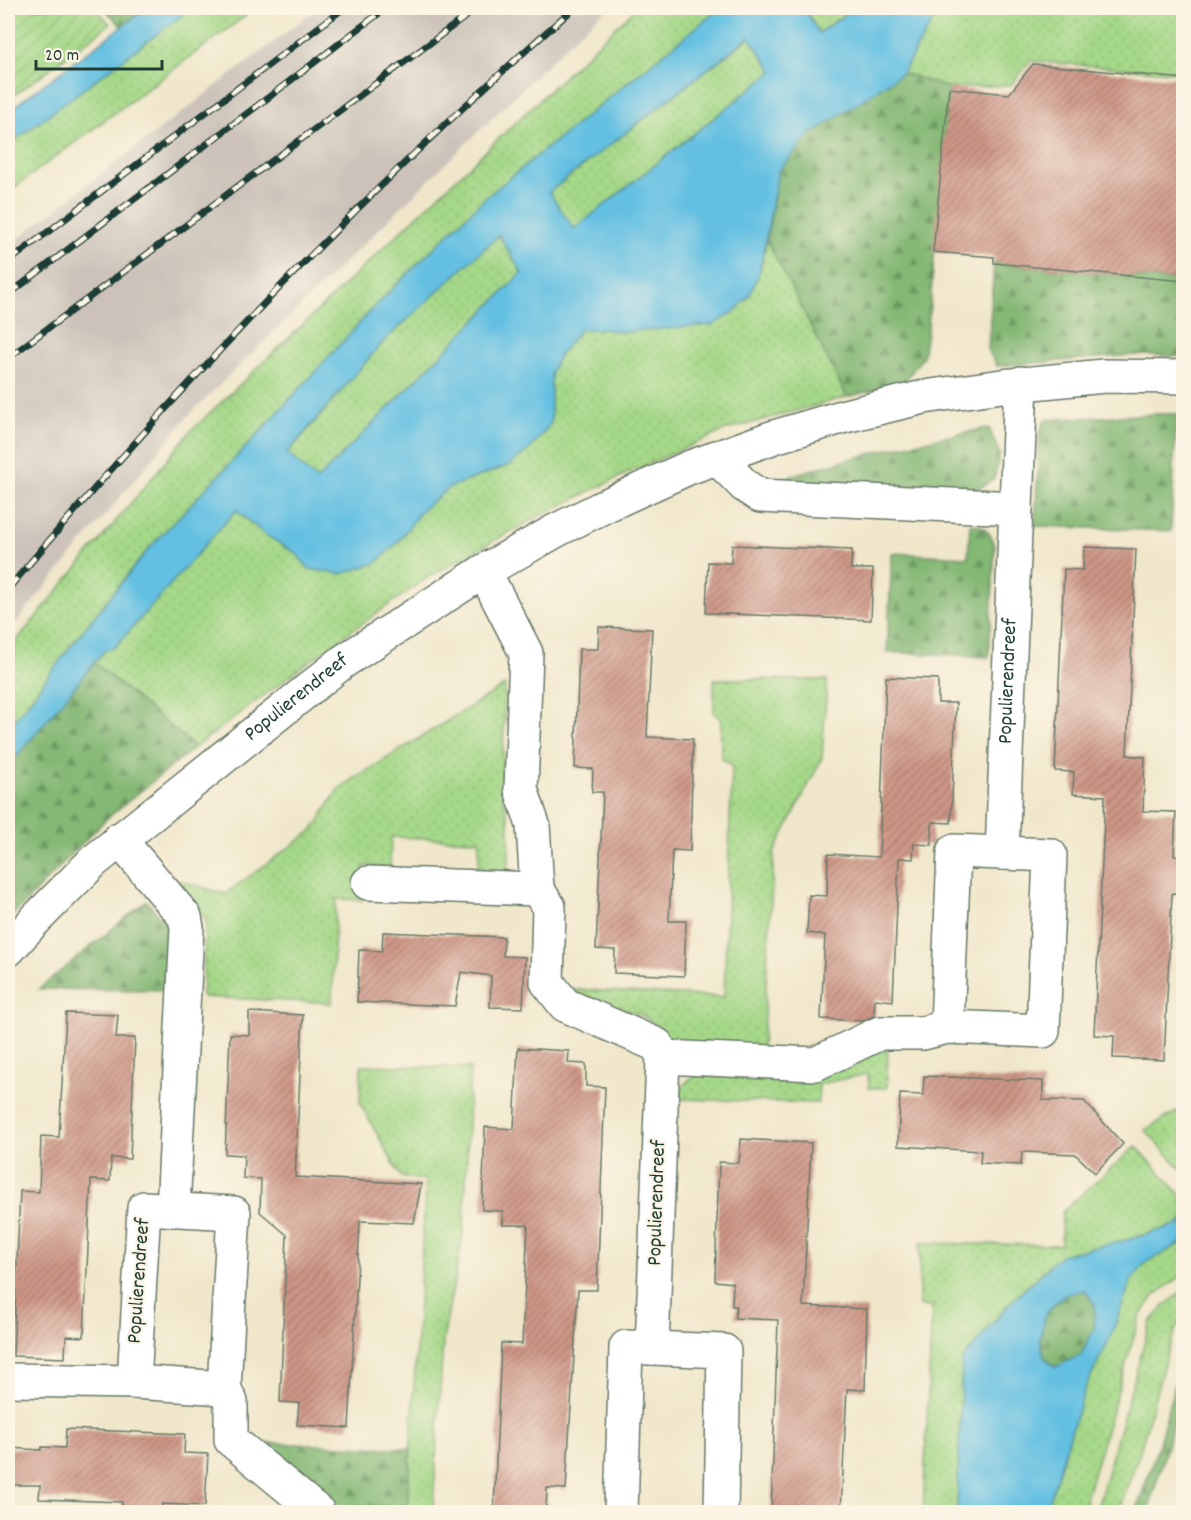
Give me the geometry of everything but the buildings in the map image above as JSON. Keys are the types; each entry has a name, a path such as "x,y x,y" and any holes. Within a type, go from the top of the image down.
{"street":[{"name":"Populierendreef","path":"8,950 64,890 119,839 344,661 484,571 588,514 716,457 845,416 924,398 1021,383 1104,376 1184,377"},
{"name":"Populierendreef","path":"1002,853 1021,383"},
{"path":"716,457 745,486 760,496 1016,508"},
{"path":"484,571 526,653 521,789 533,825 537,889 549,907 548,982 565,1005 657,1045 663,1058 815,1064 880,1033 923,1033 947,1027 1043,1031 1050,855 954,850 947,1027"},
{"name":"Populierendreef","path":"119,839 185,917 187,928 173,1210"},
{"path":"368,883 537,889"},
{"name":"Populierendreef","path":"652,1348 663,1058"},
{"name":"Populierendreef","path":"134,1382 144,1208 234,1213 224,1388 231,1402 231,1440 318,1512"},
{"path":"621,1512 626,1347 724,1351 721,1512"},
{"path":"8,1380 134,1382 224,1388"}],"shaded area":[{"path":"318,8 607,8 187,417 8,632 8,246"}],"green space":[{"path":"8,8 96,8 110,24 8,100"},
{"path":"104,8 146,8 121,26"},
{"path":"192,8 256,8 8,192 8,145"},
{"path":"636,8 720,8 485,198 377,304 248,445 150,547 8,729 8,651 190,432"},
{"path":"804,8 854,8 818,33"},
{"path":"946,8 1181,8 1183,9 1183,73 1030,61 1011,85 949,88 902,73 937,14"},
{"path":"750,37 773,71 574,229 548,193"},
{"path":"902,73 949,88 928,327 923,357 904,382 847,397 767,240 778,171 810,135"},
{"path":"499,235 522,273 317,480 287,454 384,341"},
{"path":"767,240 847,397 726,430 630,472 537,517 430,576 330,646 195,747 94,663 105,650 115,647 236,510 264,534 296,553 309,569 398,542 420,512 450,487 510,465 551,423 551,372 559,355 581,329 623,332 760,270"},
{"path":"994,263 1183,281 1183,356 1135,355 997,366 988,350"},
{"path":"1183,414 1183,421 1176,420 1171,531 1035,526 1040,432 1045,420"},
{"path":"989,428 1000,454 994,479 978,489 784,483 781,479 885,450"},
{"path":"970,524 986,530 995,546 989,657 887,652 892,553 968,557"},
{"path":"94,663 195,747 105,820 8,920 8,767"},
{"path":"714,679 827,680 822,758 774,853 762,1050 684,1047 671,1041 660,1028 642,1015 564,989 724,997 732,765 721,758 721,720 714,712"},
{"path":"505,685 502,792 509,821 509,871 479,869 479,840 391,837 390,867 364,866 362,900 336,899 332,1003 202,997 206,919 174,879 225,894 313,830 339,788"},
{"path":"146,901 165,923 169,940 166,990 39,989"},
{"path":"888,1044 887,1088 869,1088 868,1074 819,1084 818,1103 679,1099 686,1082 702,1073"},
{"path":"361,1065 470,1068 464,1229 443,1340 433,1509 407,1508 426,1180 401,1177 360,1103"},
{"path":"1183,1108 1183,1171 1145,1130"},
{"path":"1136,1146 1179,1193 1184,1208 1180,1224 1127,1240 1061,1255 1008,1305 962,1360 957,1512 923,1512 932,1307 919,1306 920,1243 1061,1245 1062,1212"},
{"path":"1183,1242 1183,1275 1154,1296 1140,1316 1082,1512 1046,1512 1085,1388 1110,1338 1131,1281 1145,1263"},
{"path":"1085,1290 1095,1305 1094,1329 1081,1356 1055,1367 1044,1357 1040,1339 1046,1313 1064,1294"},
{"path":"1183,1291 1183,1321 1177,1326 1167,1353 1139,1455 1118,1512 1096,1512 1150,1323 1164,1306"},
{"path":"1183,1354 1183,1403 1179,1404 1148,1512 1136,1512 1159,1443"},
{"path":"249,1442 411,1449 407,1508 341,1506 326,1500"}],"water":[{"path":"147,8 192,8 8,145 8,111"},
{"path":"720,8 804,8 819,33 854,8 946,8 937,14 902,73 810,135 778,171 760,270 750,295 734,312 713,325 623,332 581,329 559,355 551,372 551,423 532,447 510,465 450,487 420,512 398,542 376,563 341,574 309,569 296,553 264,534 236,510 115,647 105,650 8,767 8,729 150,547 248,445 377,304 485,198","holes":["749,37 773,71 574,229 549,192","499,235 522,273 317,480 287,453 384,341"]},
{"path":"1183,1219 1183,1242 1145,1263 1131,1281 1110,1338 1085,1388 1046,1512 957,1512 962,1360 1008,1305 1061,1255 1127,1240 1180,1224","holes":["1085,1290 1095,1305 1094,1329 1081,1355 1055,1367 1044,1357 1040,1339 1046,1313 1064,1295"]}],"railway":[{"path":"8,262 344,8"},
{"path":"8,295 386,8"},
{"path":"8,358 477,8"},
{"path":"8,589 141,436 279,288 424,145 574,8"}]}
